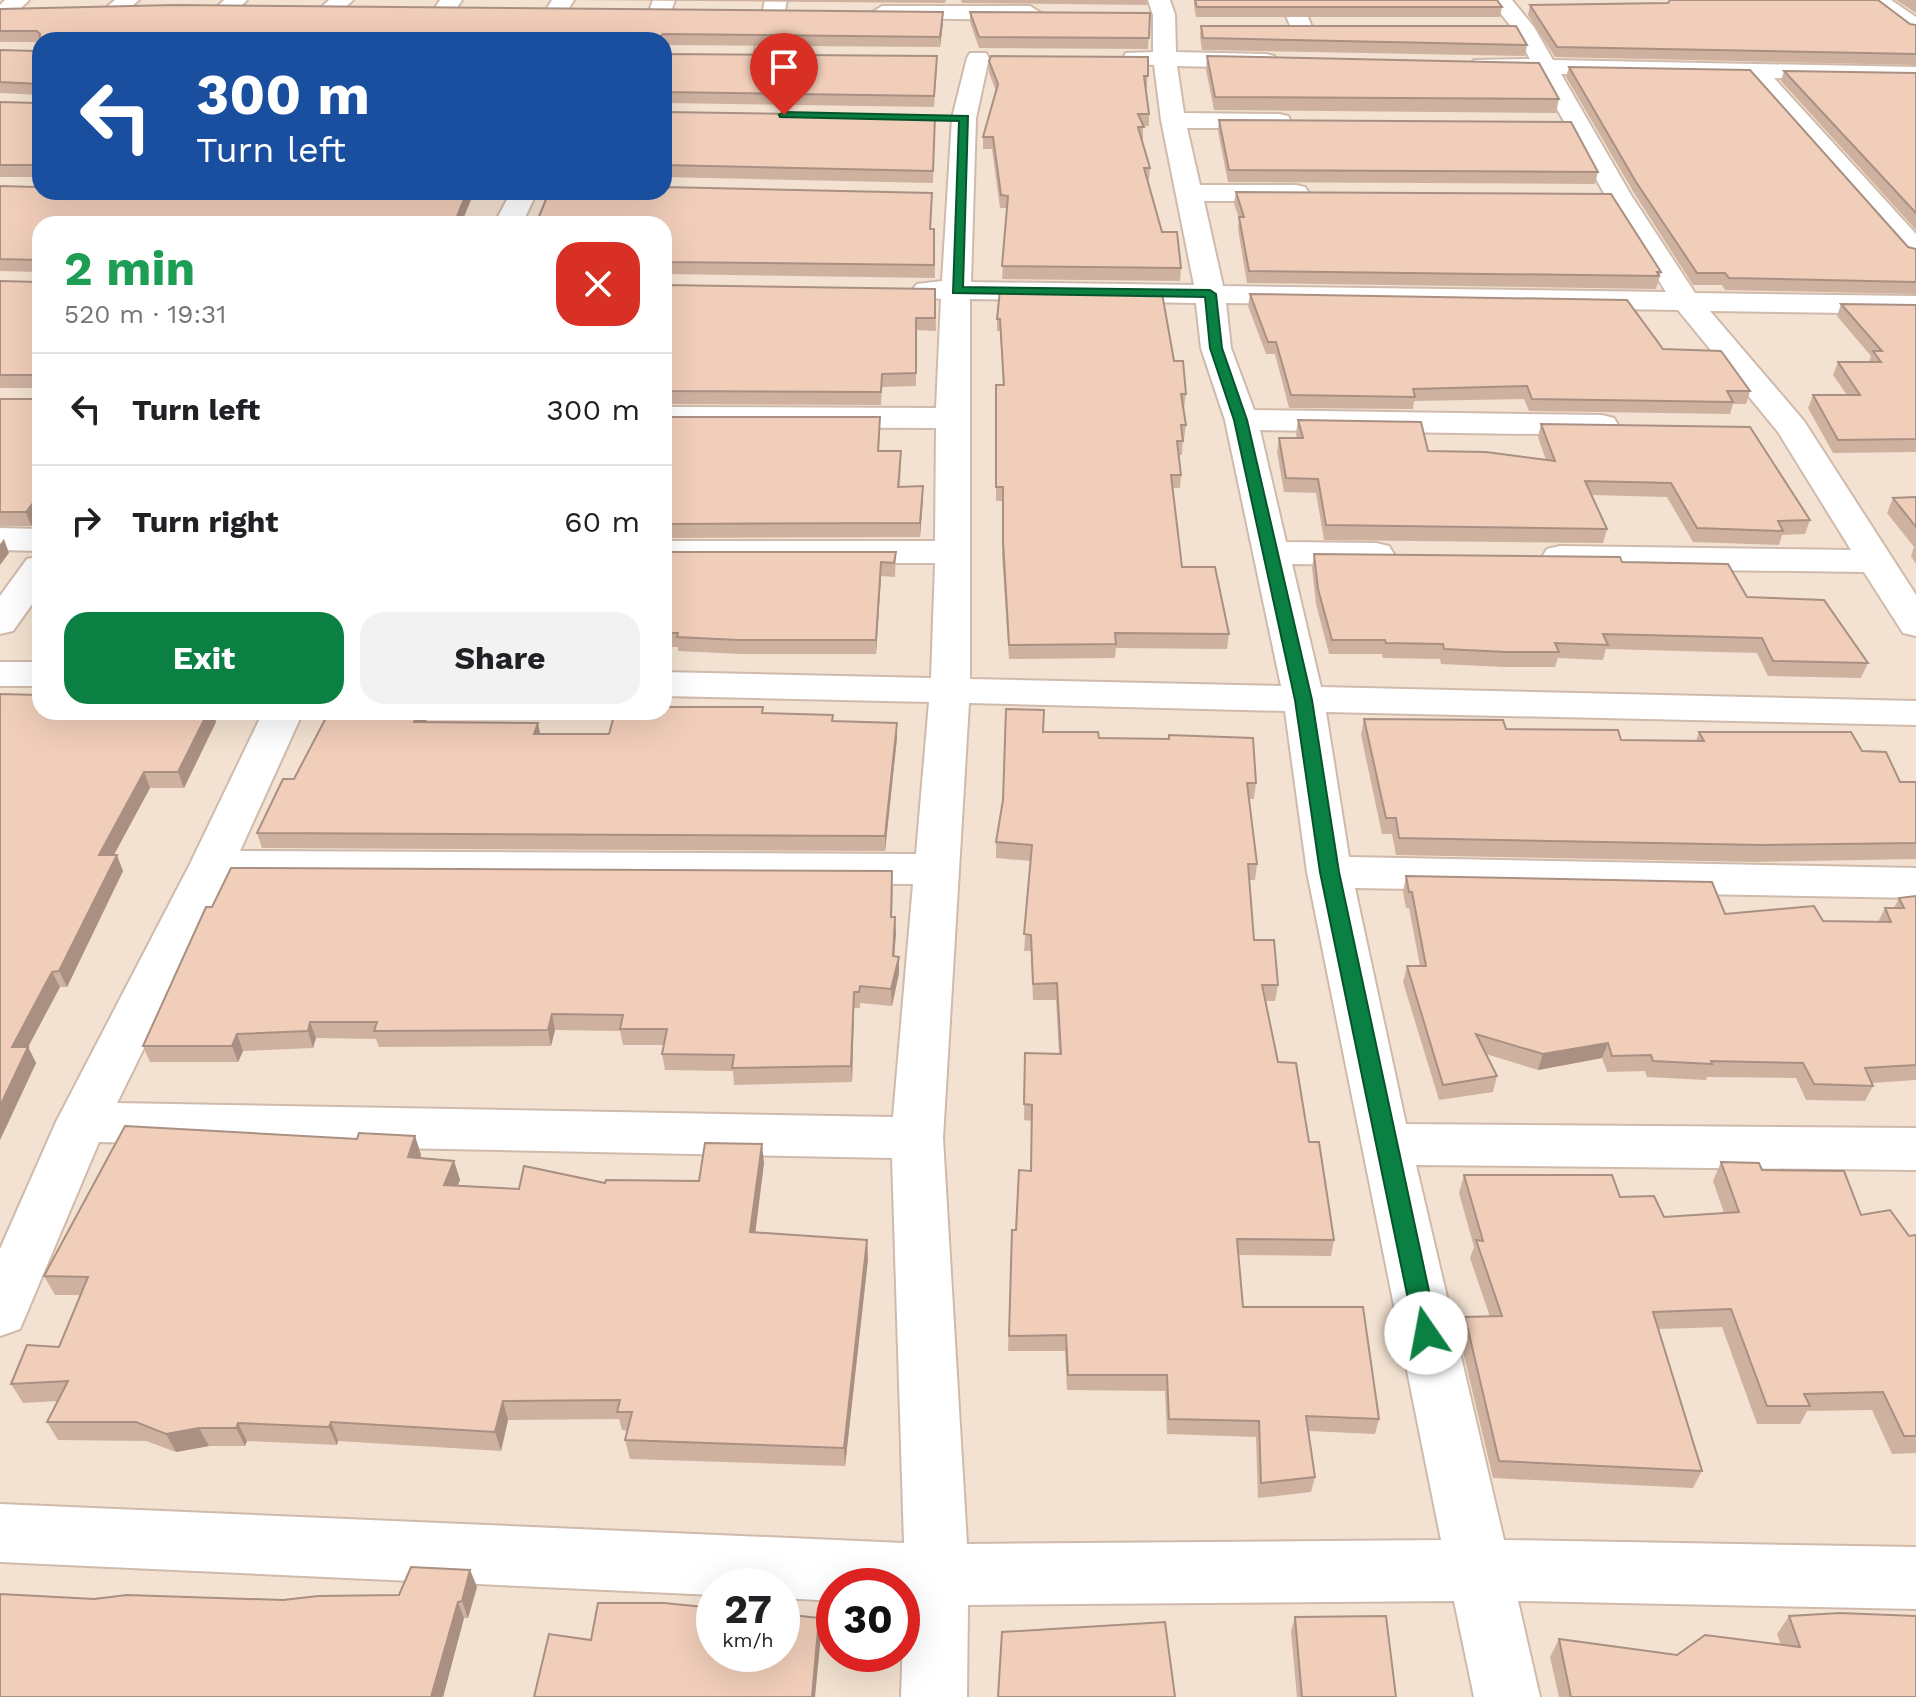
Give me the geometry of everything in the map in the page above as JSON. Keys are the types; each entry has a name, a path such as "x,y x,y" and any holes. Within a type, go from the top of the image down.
{"street":[{"path":"1271,27 1309,27 1290,0"},
{"path":"1877,0 1916,27"},
{"path":"1504,3 1537,6"},
{"path":"1504,3 1523,27 1618,195 1685,300 1792,428 1916,625"},
{"path":"79,7 133,4"},
{"path":"90,32 133,4"},
{"path":"295,8 339,4 367,9"},
{"path":"308,32 339,4"},
{"path":"204,7 240,5"},
{"path":"205,32 240,5"},
{"path":"414,10 448,5 477,10"},
{"path":"430,32 448,5"},
{"path":"890,42 891,6"},
{"path":"862,12 891,6 997,6 1058,13"},
{"path":"525,10 567,7"},
{"path":"545,32 567,7"},
{"path":"635,11 667,8"},
{"path":"654,32 667,8"},
{"path":"765,56 769,8 803,12"},
{"path":"1104,58 1161,24 1290,61"},
{"path":"1161,24 1173,120 1191,193 1210,294 1216,348 1241,420 1304,700 1329,872 1385,1144 1507,1697"},
{"path":"1496,27 1523,27"},
{"path":"736,55 796,56"},
{"path":"934,1697 937,1575 917,1138 950,689 952,418 957,291 944,194 948,118 977,58"},
{"path":"1463,65 1916,74"},
{"path":"1755,71 1916,251"},
{"path":"1173,120 1298,121"},
{"path":"1547,124 1578,124"},
{"path":"1191,193 1317,193"},
{"path":"1586,195 1618,195"},
{"path":"895,290 1916,305"},
{"path":"672,417 952,418"},
{"path":"1241,420 1634,426"},
{"path":"1745,427 1792,428"},
{"path":"0,539 32,540"},
{"path":"672,552 953,552"},
{"path":"1270,553 1413,555"},
{"path":"1524,556 1874,561"},
{"path":"0,623 32,578"},
{"path":"0,674 32,674"},
{"path":"672,684 1916,713"},
{"path":"0,1312 82,1122 211,866 279,720"},
{"path":"211,866 937,869"},
{"path":"1329,872 1916,883"},
{"path":"82,1122 917,1138"},
{"path":"1385,1144 1916,1149"},
{"path":"0,1533 937,1575 1481,1570 1916,1578"}],"shaded area":[{"path":"0,0 1916,0 1916,1697 0,1697"}],"building":[{"path":"1195,0 1497,0 1502,7 1197,7"},
{"path":"1670,0 1878,0 1910,24 1916,25 1916,54 1557,47 1530,5 1668,3"},
{"path":"175,5 943,12 940,37 672,32 0,31 0,9"},
{"path":"970,12 1150,13 1149,38 979,37"},
{"path":"1201,26 1516,26 1527,45 1203,38"},
{"path":"0,50 32,51 32,84 0,82"},
{"path":"672,54 937,56 934,96 672,92"},
{"path":"991,56 1148,57 1148,76 1144,76 1149,114 1138,114 1144,127 1138,127 1150,168 1144,168 1162,232 1177,232 1181,268 1002,266 1008,196 1001,195 993,137 983,137 998,84 989,61"},
{"path":"1207,56 1539,63 1559,99 1215,97"},
{"path":"1569,67 1750,70 1908,247 1916,249 1916,282 1729,278 1725,273 1697,273 1636,182"},
{"path":"1784,71 1916,73 1916,213"},
{"path":"0,102 32,103 32,165 0,165"},
{"path":"672,112 935,116 933,171 672,165"},
{"path":"1219,120 1571,122 1598,172 1229,170"},
{"path":"0,186 32,187 32,200 464,200 457,216 32,216 32,260 0,259"},
{"path":"672,187 932,193 930,229 934,229 934,265 672,262 672,216 539,216 546,200 672,200"},
{"path":"1236,192 1611,194 1661,272 1657,272 1659,276 1249,271 1239,217 1244,217"},
{"path":"0,281 32,282 32,375 0,375"},
{"path":"672,285 935,289 935,318 916,318 916,373 882,374 881,392 672,391"},
{"path":"1000,290 1162,293 1174,361 1183,361 1186,394 1181,394 1186,425 1181,425 1183,441 1177,441 1181,475 1171,475 1182,567 1215,567 1229,634 1115,633 1116,644 1009,645 1003,487 996,487 996,385 1004,385 1000,319 997,319"},
{"path":"1250,294 1627,300 1663,349 1721,351 1750,391 1727,391 1733,402 1532,399 1527,386 1413,389 1415,397 1291,395 1276,342 1268,342"},
{"path":"1841,304 1916,305 1916,439 1838,440 1813,395 1860,395 1838,362 1881,362 1873,351 1882,351"},
{"path":"0,399 32,399 32,504 26,512 0,512"},
{"path":"672,417 880,417 878,451 901,451 898,487 923,486 920,523 672,524"},
{"path":"1298,420 1421,422 1428,451 1486,452 1555,461 1541,424 1750,427 1810,520 1778,521 1783,531 1697,528 1671,483 1585,481 1607,529 1326,525 1318,479 1286,478 1279,438 1303,438"},
{"path":"1916,497 1916,527 1893,498"},
{"path":"672,552 896,552 894,563 881,562 876,640 738,640 677,637 678,633 672,633"},
{"path":"1314,554 1620,557 1622,562 1728,564 1747,597 1824,600 1868,663 1773,661 1762,638 1603,634 1608,645 1555,643 1559,652 1444,649 1443,644 1332,640 1318,589"},
{"path":"0,694 32,695 32,720 204,720 178,772 144,772 99,855 117,855 59,971 52,972 12,1047 28,1047 0,1106"},
{"path":"672,707 763,707 762,713 833,715 832,721 897,723 885,836 257,833 283,779 294,779 325,720 538,723 534,734 609,734 613,720 672,720"},
{"path":"1006,709 1044,710 1043,732 1098,732 1099,738 1169,739 1169,735 1253,738 1256,783 1247,783 1257,864 1248,864 1254,940 1274,940 1278,985 1262,985 1278,1062 1296,1063 1309,1142 1319,1142 1334,1240 1237,1239 1243,1307 1363,1307 1379,1419 1306,1416 1315,1477 1261,1483 1259,1421 1169,1419 1167,1375 1068,1375 1066,1335 1009,1336 1012,1230 1016,1230 1019,1170 1031,1171 1032,1105 1024,1104 1025,1053 1061,1054 1057,983 1033,984 1031,935 1024,934 1032,845 996,842 1003,800"},
{"path":"1364,719 1503,720 1506,729 1618,730 1621,740 1704,741 1699,732 1851,732 1862,751 1886,752 1900,782 1916,782 1916,843 1762,845 1399,838 1396,818 1386,818"},
{"path":"231,868 892,871 891,917 895,917 893,956 899,957 891,989 860,986 859,992 854,992 851,1066 732,1068 734,1055 662,1054 667,1029 620,1029 623,1015 552,1014 548,1030 374,1031 377,1022 310,1022 308,1031 237,1034 232,1046 143,1046 206,907 212,907"},
{"path":"1406,876 1712,882 1725,914 1814,906 1823,921 1891,922 1885,908 1904,908 1899,898 1916,896 1916,1065 1865,1068 1873,1086 1814,1084 1803,1063 1653,1061 1651,1055 1612,1056 1608,1043 1543,1054 1476,1034 1497,1076 1443,1085 1407,966 1426,966"},
{"path":"125,1126 357,1139 359,1133 415,1136 408,1157 454,1161 444,1185 519,1189 524,1166 605,1183 606,1180 699,1181 705,1143 762,1144 750,1232 867,1240 844,1448 625,1440 632,1412 617,1412 620,1400 503,1401 495,1432 331,1422 329,1427 238,1423 236,1428 199,1428 166,1434 136,1422 47,1422 68,1381 11,1384 27,1345 59,1347 88,1277 44,1276"},
{"path":"1721,1162 1759,1163 1762,1170 1844,1171 1861,1215 1890,1210 1909,1236 1916,1235 1916,1436 1904,1436 1883,1392 1804,1394 1810,1406 1767,1406 1731,1309 1653,1312 1702,1471 1499,1461 1465,1317 1502,1316 1476,1240 1483,1241 1464,1175 1612,1175 1620,1197 1654,1196 1664,1217 1739,1212"},
{"path":"411,1567 470,1570 431,1697 0,1697 0,1594 94,1599 127,1595 283,1600 318,1596 399,1595"},
{"path":"598,1603 696,1606 696,1672 800,1672 800,1616 816,1618 812,1697 534,1697 549,1634 591,1640"},
{"path":"1840,1613 1916,1616 1916,1697 1571,1697 1559,1639 1677,1655 1705,1635 1800,1647 1789,1616"},
{"path":"1386,1616 1396,1697 1302,1697 1295,1617"},
{"path":"1165,1622 1175,1697 998,1697 1002,1632"}],"route":[{"path":"784,115 964,118 957,291 1210,294 1216,348 1241,420 1304,700 1329,872 1426,1333"}]}
